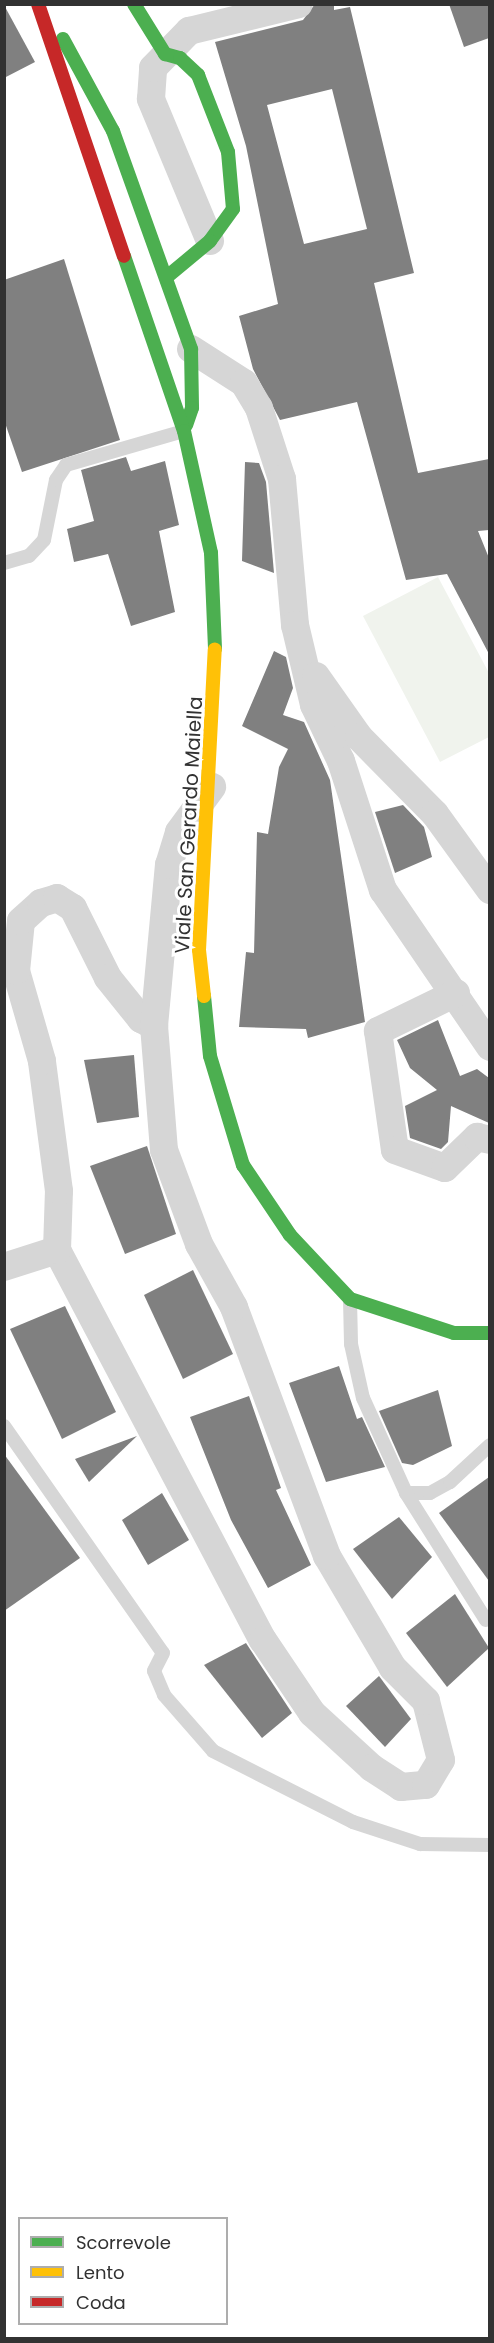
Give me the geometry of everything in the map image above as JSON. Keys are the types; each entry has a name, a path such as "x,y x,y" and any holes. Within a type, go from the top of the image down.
{"main road":[{"name":"Viale San Gerardo Maiella","path":"40,4 113,131 168,276 192,349 192,408 184,431 211,553 216,674 212,787 199,950 210,1056 243,1165 290,1235 350,1299 454,1333 489,1333"},
{"path":"40,4 184,431"},
{"path":"135,4 165,54 180,58 198,75 228,152 233,209 210,241 168,276"}],"street":[{"path":"210,241 151,99 153,68 189,32 299,4"},
{"path":"192,349 244,382 274,446 287,517 295,626 307,663 314,705 341,761 383,890 456,993 489,1047"},
{"path":"307,663 359,737 435,814 489,890"},
{"path":"154,1026 141,1019 108,978 73,908 57,898 41,903 21,921 16,971 42,1061 59,1191 57,1250 263,1640 312,1713 372,1768 401,1787 426,1785 441,1760 426,1701 393,1668 327,1556 234,1307 199,1244 164,1150 154,1026 168,865 179,832 212,787"},
{"path":"456,993 378,1031 395,1150 445,1168 477,1137 489,1140"},
{"path":"4,1267 57,1250"}],"lane":[{"path":"4,563 29,556 44,540 56,480 66,465 184,431"},
{"path":"350,1299 351,1344 363,1398 406,1493 486,1620"},
{"path":"4,1426 163,1653 154,1671 164,1695 213,1751 352,1822 420,1844 489,1845"},
{"path":"406,1493 430,1493 450,1482 489,1445"}],"shaded area":[{"path":"438,577 490,675 489,737 440,762 363,616"}],"building":[{"path":"315,4 334,4 334,10 350,7 414,273 374,283 418,473 489,459 489,530 478,531 489,558 489,654 447,574 406,580 357,402 280,420 253,369 239,316 278,304 246,146 215,42 303,20","holes":["332,89 367,229 304,244 267,105"]},
{"path":"449,4 489,4 489,38 464,47"},
{"path":"4,5 35,62 4,78"},
{"path":"64,259 120,440 22,472 4,420 4,280"},
{"path":"126,457 131,471 165,461 179,525 159,531 175,612 131,626 108,554 74,562 67,529 94,521 81,470"},
{"path":"245,462 259,463 266,482 274,573 242,561"},
{"path":"274,651 286,657 293,688 283,715 304,722 330,780 365,1022 308,1038 306,1029 239,1027 246,952 254,953 257,832 268,834 279,767 288,749 242,726"},
{"path":"403,805 424,827 432,857 395,873 375,812"},
{"path":"438,1020 460,1076 477,1069 489,1078 489,1123 451,1106 448,1142 441,1149 410,1138 405,1106 437,1090 410,1068 397,1040"},
{"path":"134,1055 139,1117 97,1123 84,1060"},
{"path":"147,1146 176,1234 125,1254 90,1166"},
{"path":"193,1270 233,1354 183,1379 144,1295"},
{"path":"65,1306 116,1412 62,1439 10,1329"},
{"path":"339,1366 357,1419 362,1417 385,1467 326,1482 289,1383"},
{"path":"438,1390 452,1446 413,1465 402,1463 379,1411"},
{"path":"249,1396 281,1488 276,1490 311,1565 268,1588 231,1520 190,1417"},
{"path":"137,1436 89,1482 75,1459"},
{"path":"4,1454 80,1558 4,1611"},
{"path":"489,1477 489,1581 439,1513"},
{"path":"162,1493 189,1540 148,1565 122,1520"},
{"path":"399,1517 432,1557 392,1599 353,1549"},
{"path":"455,1594 489,1648 447,1687 406,1633"},
{"path":"246,1643 292,1713 262,1738 204,1665"},
{"path":"379,1676 411,1719 385,1747 346,1706"}],"traffic: fast":[{"path":"134,4 165,54 180,58 198,75 228,152 233,209 210,241 168,276"},
{"path":"63,39 113,131 191,349 192,408 186,425"},
{"path":"124,256 184,431 211,553 215,649"},
{"path":"204,996 210,1056 243,1165 290,1235 350,1299 454,1333 490,1333"}],"traffic: slow":[{"path":"204,996 199,950 215,649"}],"traffic: jam":[{"path":"38,4 124,256"}]}
